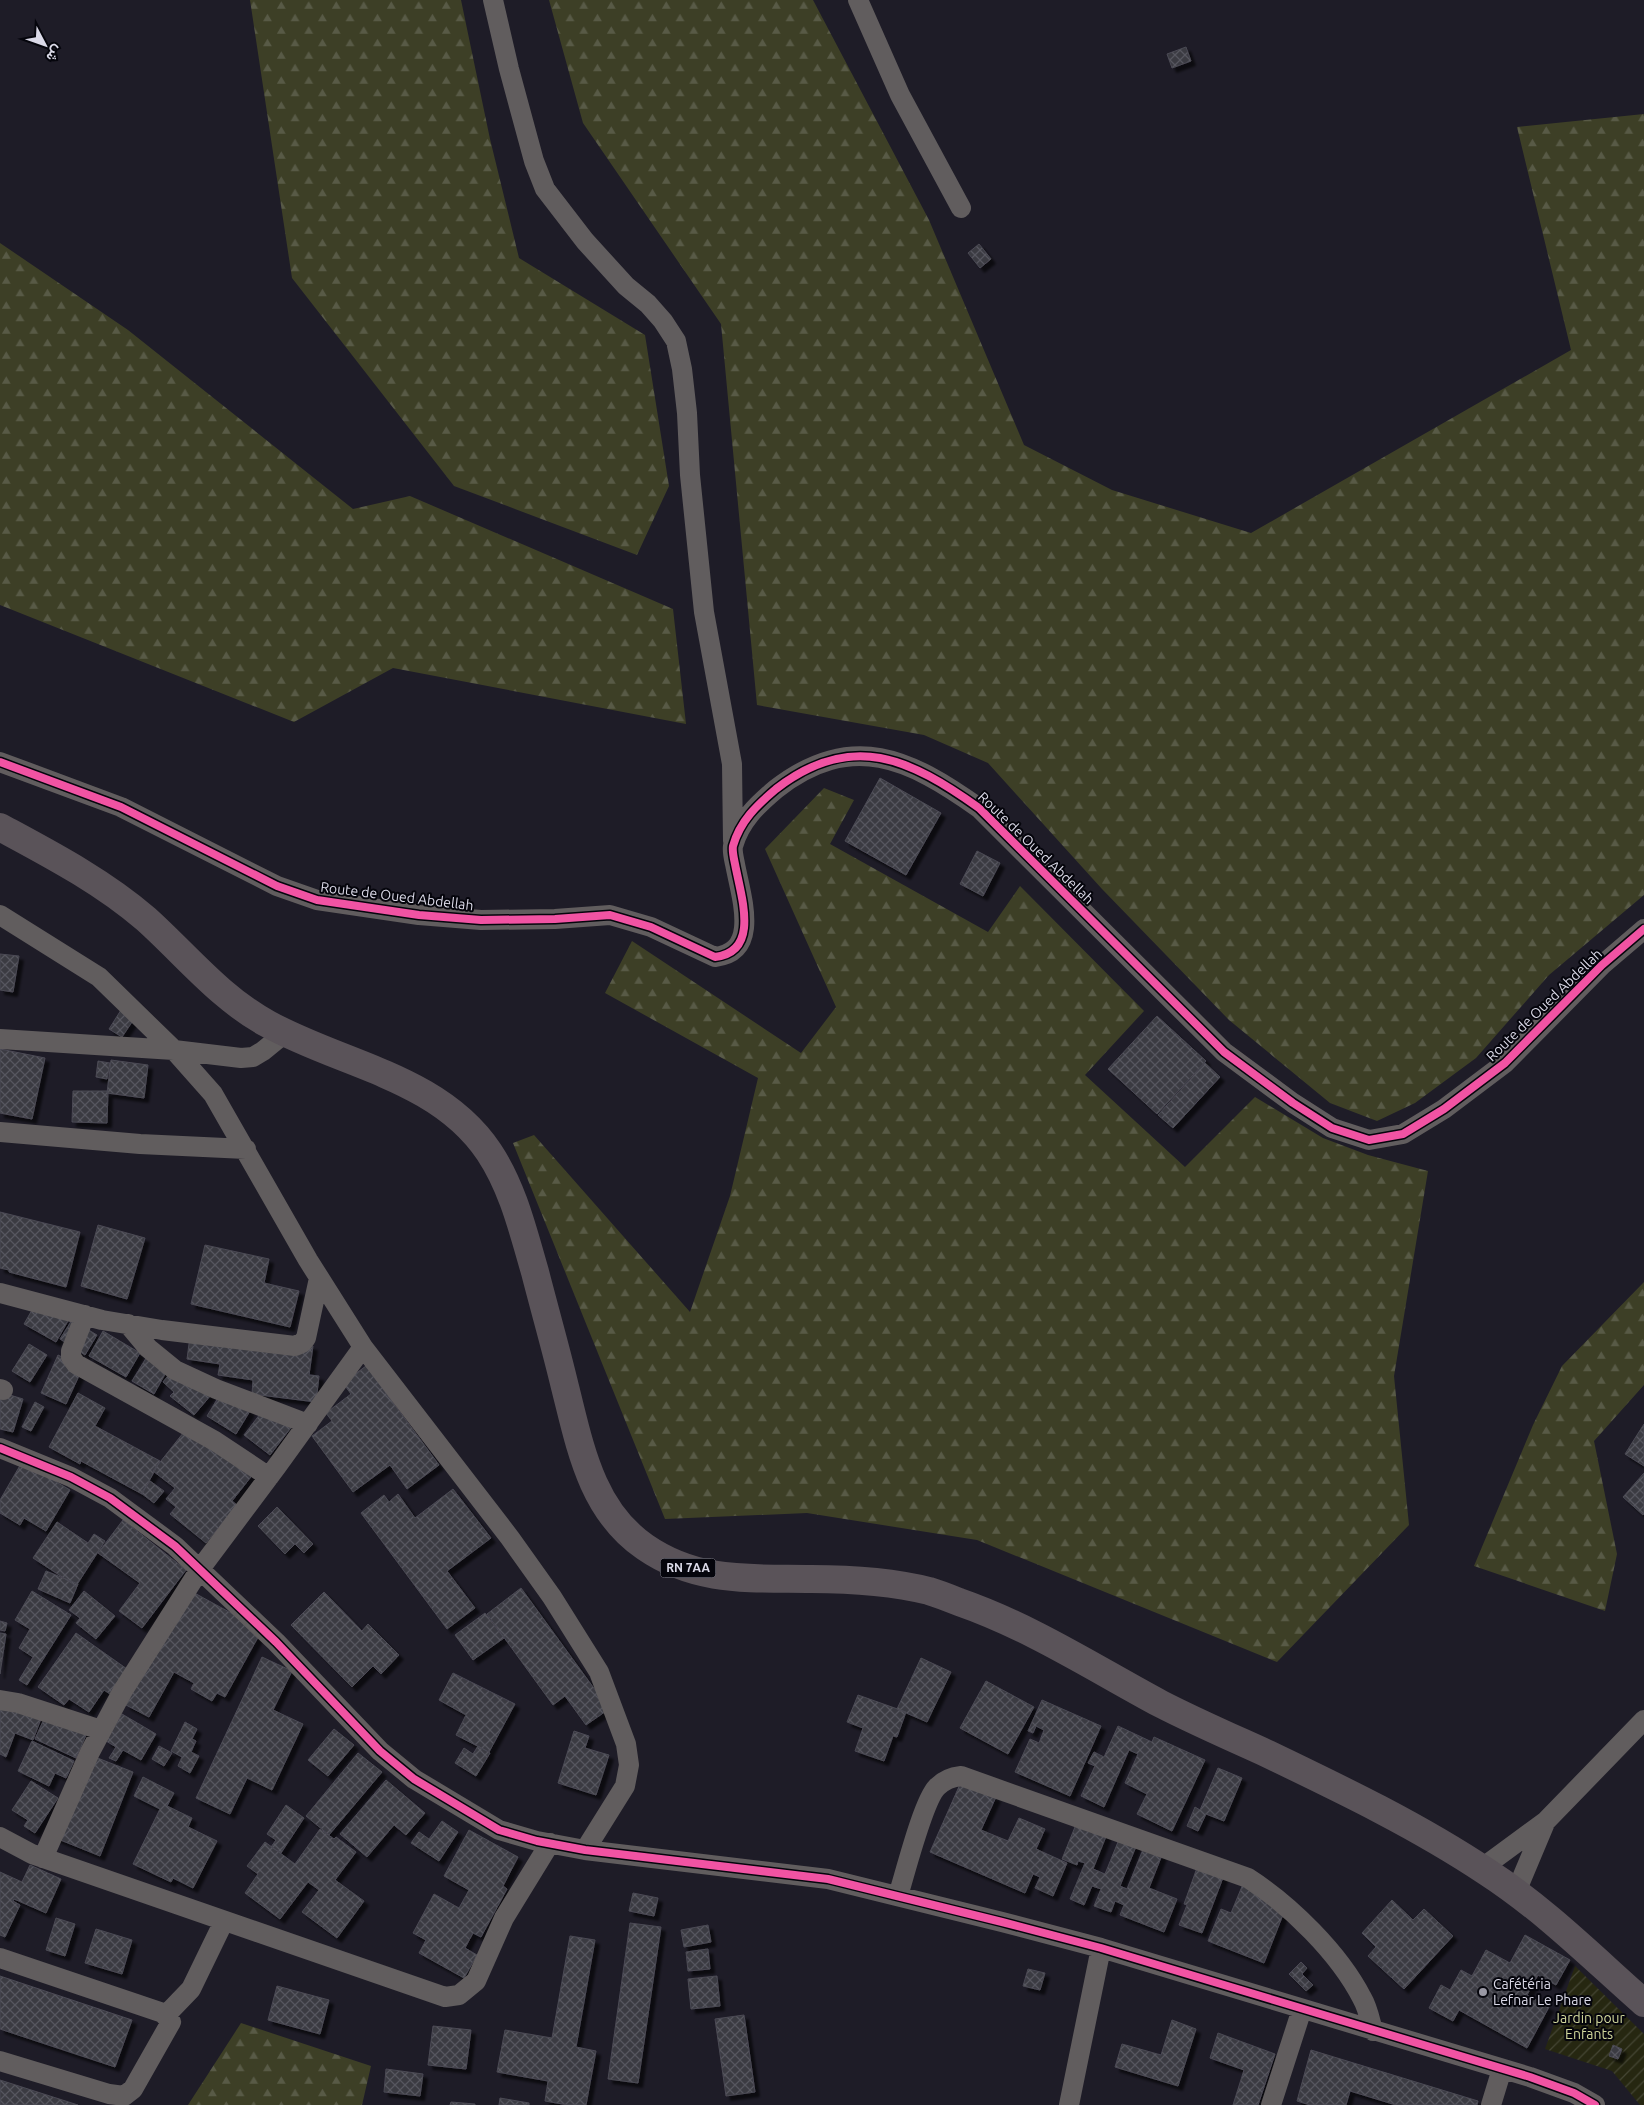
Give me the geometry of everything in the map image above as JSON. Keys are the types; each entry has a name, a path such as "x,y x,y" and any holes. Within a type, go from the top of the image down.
{"main road":[{"name":"RN 7AA","path":"0,827 60,860 114,895 142,916 199,972 239,1006 285,1033 401,1080 433,1098 464,1122 487,1150 508,1187 523,1231 585,1465 603,1506 637,1542 667,1562 706,1574 751,1579 815,1579 865,1582 929,1591 985,1611 1046,1640 1164,1706 1397,1818 1482,1868 1516,1892 1572,1938 1644,2003"}],"street":[{"path":"493,0 511,78 534,161 545,189 585,241 626,286 658,315 676,340 682,369 690,474 704,612 732,764 732,848"},
{"path":"858,0 900,95 961,208"},
{"name":"Route de Oued Abdellah","path":"0,762 121,807 277,886 317,900 419,915 481,920 555,919 610,915 651,927 715,958 726,956 736,950 744,929 744,915 732,848 742,824 757,804 783,784 811,768 835,759 857,754 882,758 916,768 945,783 980,808 1224,1052 1293,1104 1332,1128 1369,1140 1403,1134 1444,1109 1497,1068 1602,965 1644,929"},
{"path":"0,915 99,977 174,1050 213,1094 319,1278 363,1347 510,1538 552,1597 599,1672 626,1744 629,1766 625,1786 585,1850"},
{"path":"0,1039 174,1050 241,1058 253,1057 285,1033"},
{"path":"0,1132 140,1144 246,1149"},
{"path":"0,1294 128,1324 295,1346 302,1343 306,1338 319,1278"},
{"path":"85,1315 72,1351 71,1357 76,1364 215,1441 269,1478"},
{"path":"128,1324 148,1348 175,1370 216,1389 308,1424"},
{"path":"43,1858 90,1752 122,1692 200,1569 269,1478 363,1347"},
{"path":"0,1448 71,1476 110,1498 175,1546 276,1642 380,1751 414,1779 499,1830 550,1844 585,1850 828,1879 898,1896 1101,1948 1373,2031 1502,2068 1574,2093 1595,2105"},
{"path":"0,1700 18,1703 101,1730"},
{"path":"1482,1868 1546,1821 1644,1720"},
{"path":"898,1896 928,1803 936,1788 949,1778 961,1776 1248,1878 1267,1890 1296,1915 1347,1971 1364,2000 1373,2031"},
{"path":"1516,1892 1546,1821"},
{"path":"0,1837 15,1846 43,1858 445,1997 459,1995 476,1981 504,1918 550,1844"},
{"path":"166,2015 191,1989 224,1921"},
{"path":"1069,2105 1101,1948"},
{"path":"0,1958 166,2015 170,2019 171,2024 133,2089 124,2096 109,2094 0,2060"},
{"path":"1271,2105 1302,2009"},
{"path":"1491,2105 1502,2068"}],"green space":[{"path":"250,0 461,0 490,139 519,258 645,335 669,486 637,555 454,486 292,278"},
{"path":"549,0 813,0 929,220 1024,445 1112,490 1251,533 1571,350 1517,127 1644,114 1644,895 1549,975 1476,1058 1415,1103 1377,1121 1330,1103 1229,1020 1102,889 988,763 924,735 757,705 721,324 583,123"},
{"path":"0,243 128,330 353,509 410,496 673,609 686,724 393,668 294,722 0,605"},
{"path":"824,788 854,800 830,844 988,932 1020,886 1144,1011 1085,1075 1185,1167 1255,1097 1323,1138 1368,1155 1428,1171 1394,1376 1409,1525 1277,1662 977,1540 807,1513 665,1519 513,1143 534,1135 690,1312 730,1196 758,1078 605,993 632,941 801,1053 836,1007 765,849"},
{"path":"1644,1282 1644,1385 1594,1441 1617,1554 1605,1611 1474,1566 1533,1425 1562,1366"},
{"name":"Jardin pour Enfants","path":"1575,1966 1644,2034 1644,2105 1640,2105 1612,2071 1545,2049"},
{"path":"241,2023 371,2066 362,2105 188,2105"}],"building":[{"path":"1186,47 1191,61 1172,68 1167,54"},
{"path":"979,244 991,259 980,268 968,253"},
{"path":"880,778 941,813 906,875 845,841"},
{"path":"977,851 1000,863 983,896 960,884"},
{"path":"0,954 19,956 13,992 0,990"},
{"path":"121,1010 134,1019 122,1037 109,1029"},
{"path":"1157,1016 1206,1061 1157,1114 1108,1069"},
{"path":"0,1049 45,1058 32,1119 0,1113"},
{"path":"111,1060 148,1065 144,1098 107,1093"},
{"path":"98,1061 110,1063 107,1079 96,1077"},
{"path":"1205,1063 1220,1077 1173,1128 1158,1115"},
{"path":"73,1091 108,1091 107,1123 72,1122"},
{"path":"0,1212 80,1232 66,1287 0,1268"},
{"path":"98,1225 145,1238 127,1299 81,1286"},
{"path":"205,1245 269,1259 264,1283 299,1291 290,1327 191,1304"},
{"path":"36,1303 68,1321 56,1342 24,1324"},
{"path":"72,1320 97,1335 85,1355 60,1339"},
{"path":"191,1329 313,1346 309,1375 319,1376 316,1402 252,1394 253,1380 218,1375 220,1364 187,1359"},
{"path":"103,1331 140,1353 126,1377 89,1356"},
{"path":"29,1344 47,1355 30,1382 12,1371"},
{"path":"58,1355 83,1367 66,1404 41,1393"},
{"path":"148,1355 169,1367 154,1394 132,1381"},
{"path":"176,1366 211,1395 194,1415 170,1396 174,1392 163,1382"},
{"path":"366,1366 439,1465 407,1489 390,1465 353,1492 312,1436 332,1421 326,1413 351,1394 343,1383"},
{"path":"224,1388 250,1411 236,1434 207,1416"},
{"path":"0,1392 23,1399 13,1432 0,1429"},
{"path":"78,1393 105,1408 95,1426 160,1461 142,1494 81,1461 80,1464 49,1447"},
{"path":"35,1402 44,1407 31,1431 22,1427"},
{"path":"267,1405 293,1425 270,1455 244,1435"},
{"path":"191,1423 254,1473 232,1501 237,1505 206,1543 170,1514 176,1507 166,1499 175,1488 153,1471"},
{"path":"1644,1424 1644,1466 1625,1454"},
{"path":"22,1462 70,1490 46,1531 24,1518 20,1525 0,1513 0,1500"},
{"path":"1644,1473 1644,1514 1643,1515 1623,1497"},
{"path":"150,1481 164,1491 154,1503 141,1493"},
{"path":"453,1489 491,1538 447,1571 475,1608 447,1629 361,1513 384,1495 389,1502 398,1494 415,1518"},
{"path":"277,1507 313,1544 304,1553 295,1544 285,1554 258,1526"},
{"path":"123,1520 186,1570 142,1628 119,1611 140,1583 98,1553"},
{"path":"57,1522 88,1543 94,1534 105,1541 76,1586 33,1558"},
{"path":"46,1571 78,1584 70,1603 38,1589"},
{"path":"521,1588 609,1709 586,1725 565,1696 553,1705 487,1614"},
{"path":"189,1590 262,1630 225,1697 217,1693 212,1701 191,1689 194,1683 174,1672 149,1717 126,1705"},
{"path":"32,1591 71,1615 27,1685 19,1680 33,1657 19,1648 30,1629 15,1620"},
{"path":"84,1591 115,1616 96,1639 76,1623 80,1618 69,1610"},
{"path":"324,1592 362,1631 368,1624 399,1655 381,1674 373,1666 352,1687 291,1625"},
{"path":"485,1613 504,1638 473,1660 455,1635"},
{"path":"0,1621 7,1623 5,1631 0,1630"},
{"path":"0,1633 6,1634 0,1674"},
{"path":"76,1633 127,1669 110,1694 104,1690 89,1712 69,1699 64,1705 38,1687"},
{"path":"262,1657 292,1671 273,1710 303,1724 272,1790 247,1778 230,1814 196,1798"},
{"path":"921,1658 951,1672 927,1722 897,1709"},
{"path":"453,1673 515,1704 489,1752 456,1735 466,1715 439,1700"},
{"path":"986,1681 1034,1707 1008,1754 960,1728"},
{"path":"858,1695 906,1712 897,1737 893,1736 884,1761 855,1751 863,1728 847,1722"},
{"path":"1042,1700 1101,1726 1070,1796 1015,1772 1030,1739 1039,1743 1044,1730 1036,1726 1033,1733 1028,1731"},
{"path":"0,1701 45,1708 33,1740 15,1733 6,1757 0,1754"},
{"path":"49,1708 90,1726 76,1758 35,1739"},
{"path":"122,1714 156,1734 141,1760 123,1750 116,1761 109,1758 116,1747 106,1741"},
{"path":"185,1722 197,1729 192,1739 196,1741 191,1752 199,1756 190,1773 178,1766 182,1757 171,1751"},
{"path":"1118,1726 1152,1742 1154,1737 1205,1760 1172,1831 1137,1814 1147,1794 1125,1783 1138,1754 1129,1750 1104,1807 1081,1796 1095,1766 1088,1763 1094,1752 1104,1757"},
{"path":"334,1729 354,1745 328,1776 308,1760"},
{"path":"574,1731 589,1736 585,1748 609,1755 596,1795 558,1783"},
{"path":"32,1741 74,1761 66,1778 55,1773 49,1786 18,1771"},
{"path":"159,1746 172,1753 164,1766 152,1759"},
{"path":"478,1746 490,1753 476,1776 455,1763 464,1748 473,1754"},
{"path":"358,1753 382,1772 329,1835 306,1816"},
{"path":"95,1757 133,1772 100,1856 53,1837"},
{"path":"1218,1768 1242,1778 1224,1821 1206,1814 1198,1831 1187,1826 1195,1807 1200,1810"},
{"path":"143,1777 174,1793 167,1806 192,1818 188,1827 217,1841 193,1888 173,1878 171,1882 133,1864 160,1809 134,1796"},
{"path":"386,1780 425,1813 406,1835 394,1825 367,1857 340,1834"},
{"path":"31,1781 58,1798 35,1833 24,1826 28,1820 12,1810"},
{"path":"961,1782 996,1797 981,1830 1008,1841 1019,1818 1045,1829 1036,1849 1067,1863 1053,1896 1035,1888 1040,1877 1033,1874 1025,1893 930,1852"},
{"path":"286,1805 304,1818 281,1853 271,1847 276,1840 267,1834"},
{"path":"442,1821 458,1832 439,1861 411,1843 419,1832 429,1839"},
{"path":"1077,1822 1107,1834 1093,1869 1105,1874 1120,1837 1137,1844 1120,1886 1127,1889 1144,1847 1162,1855 1149,1888 1177,1899 1164,1932 1120,1915 1124,1905 1115,1901 1111,1912 1094,1906 1101,1889 1092,1886 1084,1905 1070,1899 1085,1863 1078,1861 1077,1865 1062,1859"},
{"path":"320,1829 334,1839 336,1837 356,1852 335,1880 364,1901 337,1938 302,1912 319,1890 308,1882 280,1919 245,1893 258,1874 247,1866 265,1842 295,1864"},
{"path":"469,1830 518,1857 503,1886 507,1889 481,1937 473,1933 465,1948 477,1955 464,1978 419,1953 426,1940 413,1933 434,1894 459,1908 469,1890 444,1876"},
{"path":"30,1865 61,1879 46,1913 14,1899 13,1901 20,1905 5,1937 0,1935 0,1872 22,1882"},
{"path":"1198,1865 1224,1875 1202,1933 1179,1925 1187,1905 1184,1904"},
{"path":"1243,1884 1288,1902 1264,1963 1208,1941 1221,1909 1231,1913"},
{"path":"633,1893 658,1898 654,1916 629,1911"},
{"path":"1392,1900 1413,1920 1424,1909 1453,1936 1404,1989 1368,1956 1376,1947 1362,1933"},
{"path":"56,1918 75,1924 65,1956 46,1950"},
{"path":"630,1923 661,1927 638,2083 608,2079"},
{"path":"708,1925 711,1942 684,1947 681,1930"},
{"path":"96,1929 132,1940 122,1974 85,1963"},
{"name":"Cafétéria Lefnar Le Phare","path":"1525,1935 1570,1960 1556,1985 1538,1975 1527,1995 1549,2007 1527,2048 1459,2010 1453,2021 1429,2008 1441,1985 1450,1990 1461,1970 1472,1976 1486,1950 1510,1963"},
{"path":"570,1936 595,1940 576,2047 596,2051 586,2105 568,2105 545,2101 548,2081 497,2072 505,2030 552,2038"},
{"path":"708,1949 710,1969 688,1971 686,1952"},
{"path":"1301,1962 1307,1968 1302,1974 1313,1985 1306,1991 1289,1974"},
{"path":"1028,1969 1045,1973 1040,1990 1023,1986"},
{"path":"0,1976 132,2020 115,2067 0,2029"},
{"path":"717,1976 720,2006 691,2009 688,1979"},
{"path":"277,1986 329,2000 320,2034 268,2020"},
{"path":"744,2015 755,2092 726,2096 715,2019"},
{"path":"1172,2020 1196,2029 1178,2086 1115,2067 1122,2044 1161,2055"},
{"path":"433,2026 471,2030 466,2069 428,2065"},
{"path":"1218,2033 1275,2054 1258,2105 1233,2105 1244,2070 1210,2058"},
{"path":"1613,2045 1622,2049 1618,2059 1609,2056"},
{"path":"1311,2050 1478,2101 1477,2105 1396,2105 1350,2091 1346,2105 1310,2105 1297,2101"},
{"path":"386,2069 423,2074 420,2096 384,2092"},
{"path":"0,2080 78,2105 0,2105"},
{"path":"500,2098 529,2103 529,2105 499,2105"},
{"path":"451,2102 475,2104 475,2105 450,2105"}],"cycle path":[{"path":"0,762 121,807 277,886 317,900 419,915 481,920 555,919 610,915 651,927 715,957 731,952 738,945 743,934 743,904 733,848 736,837 750,814 776,789 804,771 830,760 855,756 880,758 904,765 929,776 979,808 1224,1052 1293,1103 1332,1128 1369,1140 1403,1134 1444,1109 1505,1063 1602,965 1644,929"},
{"path":"0,1448 71,1477 110,1498 175,1546 276,1642 380,1751 414,1779 499,1830 537,1841 585,1850 828,1879 1002,1922 1101,1948 1530,2077 1574,2093 1595,2105"}],"place":[{"name":"Cafétéria Lefnar Le Phare","path":"1483,1992"}]}
